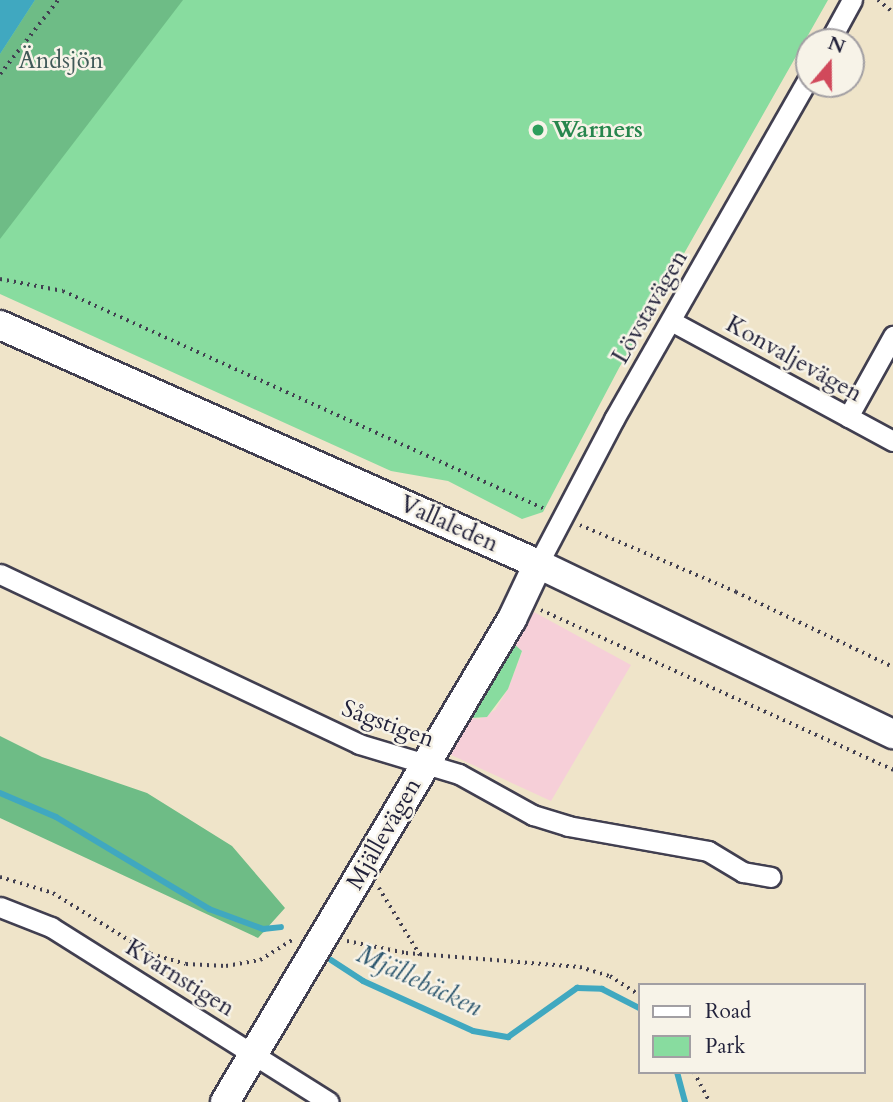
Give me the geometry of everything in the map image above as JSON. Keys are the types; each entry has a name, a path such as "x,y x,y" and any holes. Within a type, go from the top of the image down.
{"main road":[{"name":"Vallaleden","path":"0,325 538,564 893,734"},
{"name":"Mjällevägen","path":"225,1102 521,601 538,564"}],"street":[{"path":"837,28 852,0"},
{"name":"Lövstavägen","path":"538,564 797,98"},
{"name":"Konvaljevägen","path":"671,321 893,442"},
{"path":"848,417 893,336"},
{"name":"Sågstigen","path":"0,574 359,744 459,775 533,815 708,851 743,872 771,877"},
{"name":"Kvarnstigen","path":"0,907 51,927 329,1102"}],"path":[{"path":"0,74 58,0"},
{"path":"878,0 893,12"},
{"path":"0,279 63,291 736,592 893,667"},
{"path":"521,601 893,770"},
{"path":"365,865 420,955"},
{"path":"695,1074 710,1102"}],"shaded area":[{"path":"534,612 631,665 551,801 449,754 471,718 479,719 495,710 508,689 522,652 514,644"}],"green space":[{"path":"0,0 828,0 812,28 795,28 795,58 619,368 543,512 522,519 448,481 391,471 0,294"},
{"name":"Ändsjön","path":"35,0 183,0 0,239 0,54"},
{"path":"514,644 522,651 508,689 487,717 471,718"},
{"path":"0,736 42,757 147,793 232,846 285,908 258,938 0,818"}],"water":[{"name":"Ändsjön","path":"0,0 35,0 0,54"}],"waterway":[{"name":"Mjällebäcken","path":"0,793 56,817 209,909 263,929 281,927"},
{"name":"Mjällebäcken","path":"331,960 363,981 473,1031 508,1037 577,988 602,989 638,1007"},
{"name":"Mjällebäcken","path":"678,1074 685,1102"}],"place":[{"name":"Warners","path":"538,130"}]}
